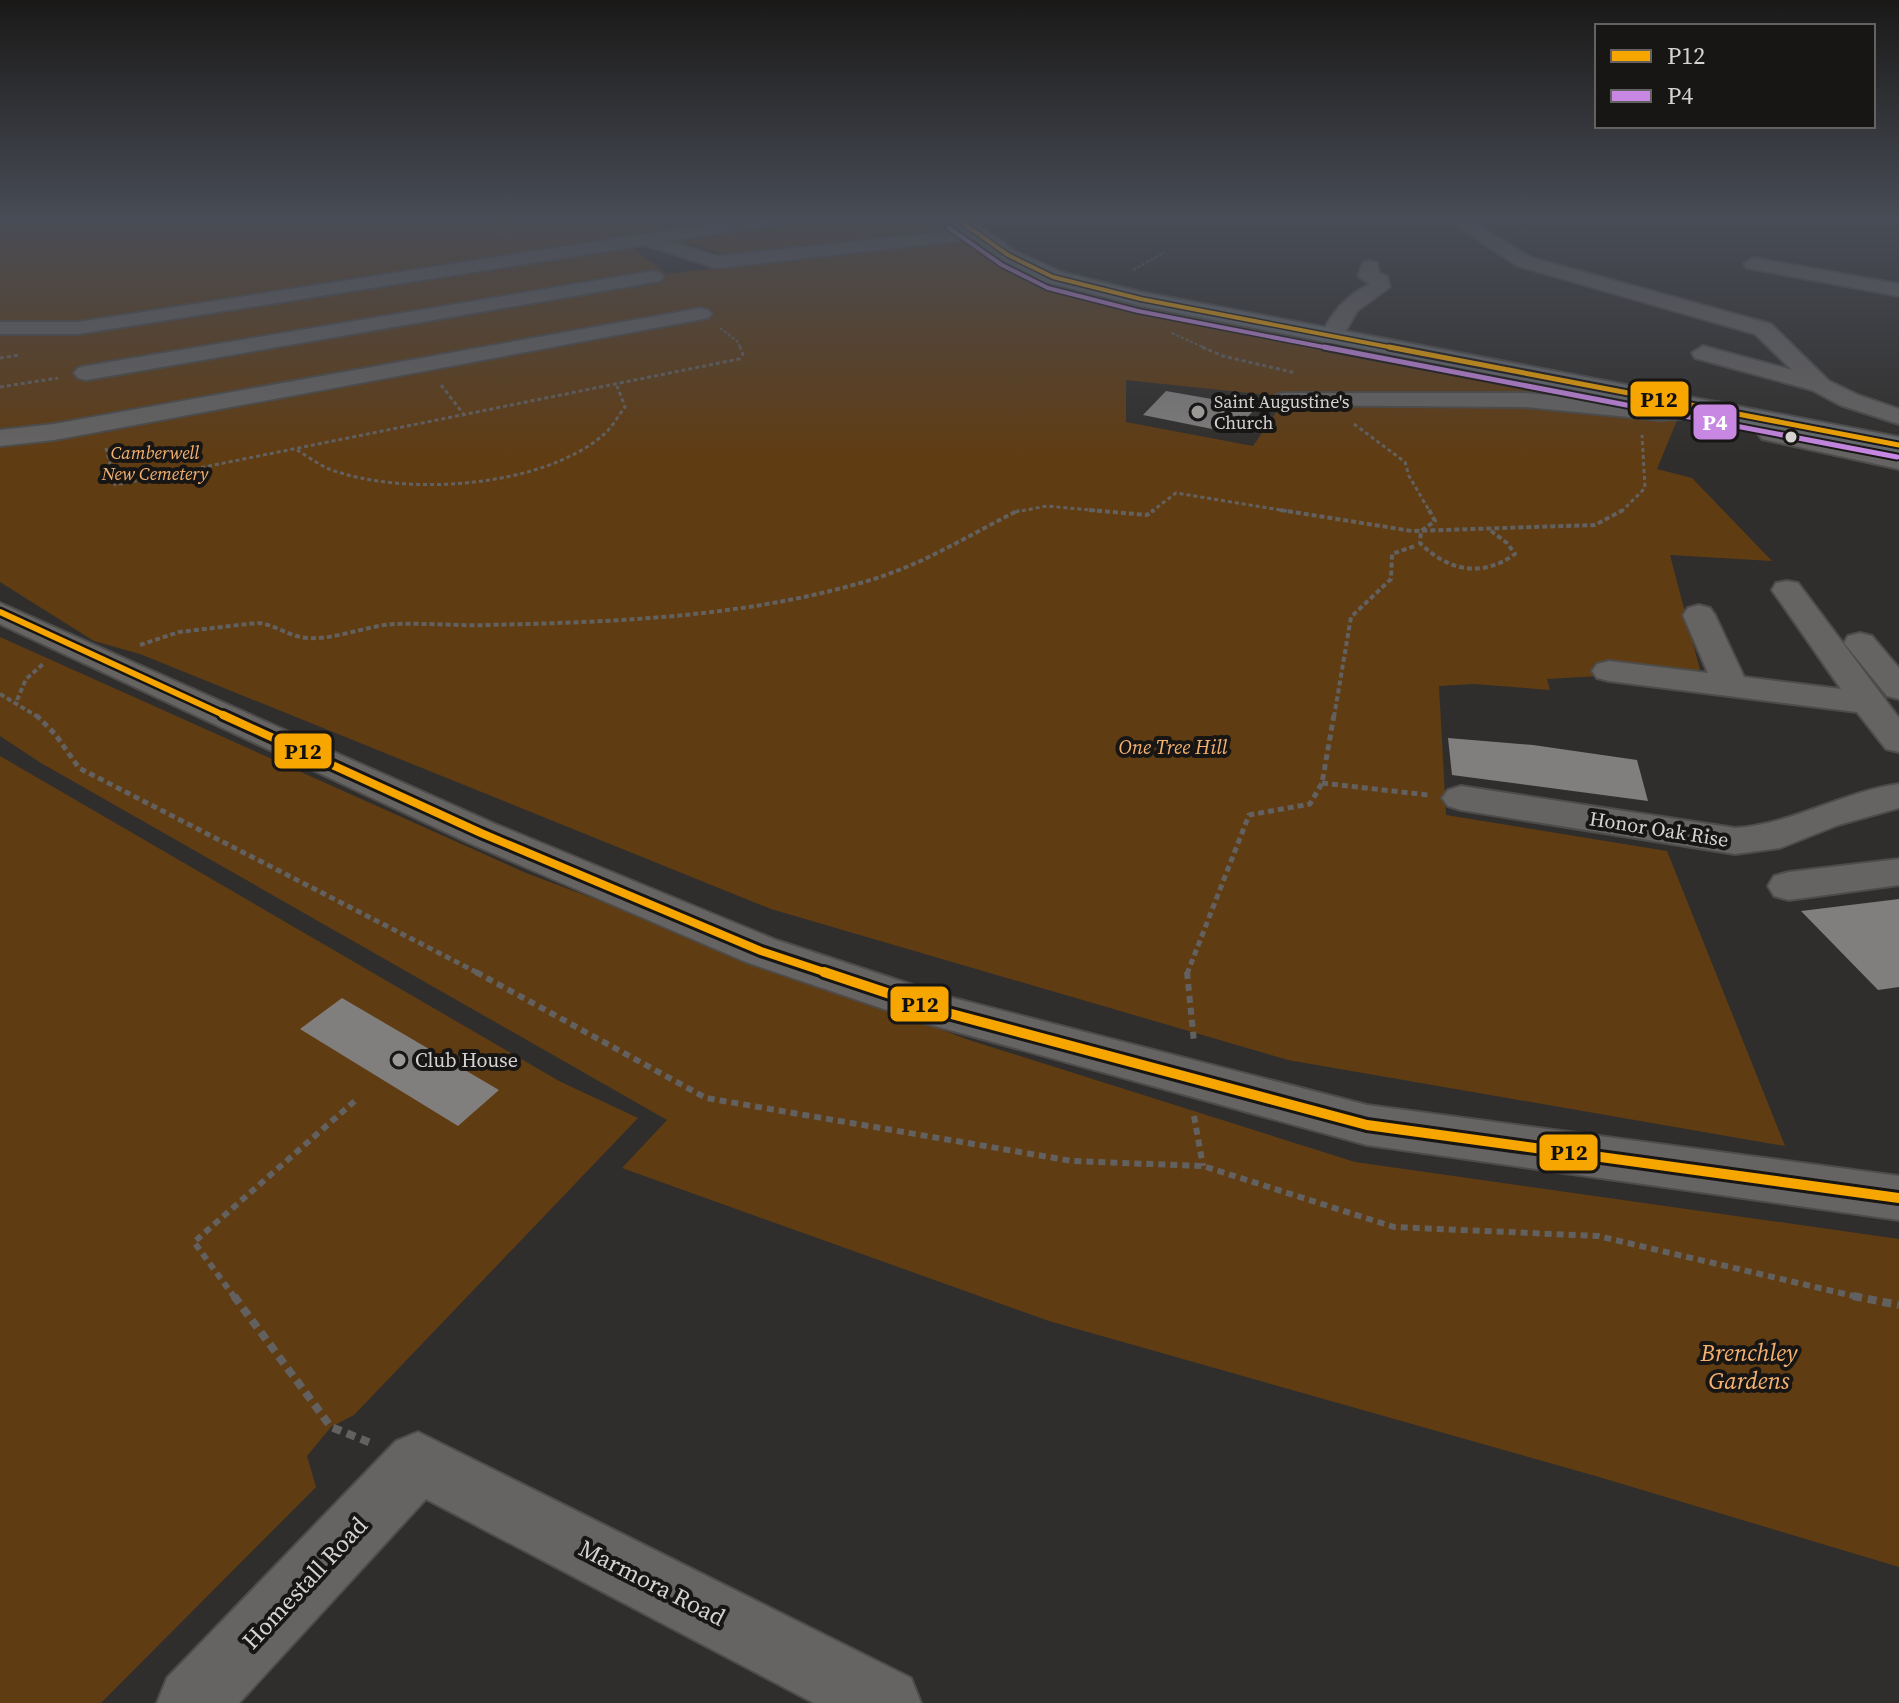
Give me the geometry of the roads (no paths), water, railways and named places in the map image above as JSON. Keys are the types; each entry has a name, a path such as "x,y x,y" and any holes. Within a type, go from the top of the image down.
{"main road":[{"path":"1135,297 1331,338 1899,445"}],"street":[{"path":"0,328 78,328 272,297"},
{"path":"86,373 589,297"},
{"path":"0,438 100,424 701,314 680,297"},
{"path":"1331,338 1337,322 1358,297"},
{"path":"1646,297 1763,329 1821,386"},
{"path":"78,328 100,424"},
{"path":"1703,353 1821,386 1849,400 1899,417"},
{"path":"1284,400 1526,400 1660,413 1717,409"},
{"path":"1759,418 1771,434 1899,461"},
{"path":"1787,590 1899,741"},
{"path":"0,612 337,769 702,926 761,951 944,1012 1367,1125 1899,1198"},
{"path":"1699,615 1731,686"},
{"path":"1860,643 1899,689"},
{"path":"1609,671 1868,703"},
{"name":"Honor Oak Rise","path":"1461,798 1735,841 1766,839 1894,804"},
{"path":"1789,886 1899,872"},
{"name":"Homestall Road","path":"192,1703 418,1462"},
{"name":"Marmora Road","path":"418,1462 886,1703"}],"place":[{"name":"Saint Augustine's Church","path":"1198,412"},
{"name":"Club House","path":"399,1060"}],"park label":[{"name":"Camberwell New Cemetery","path":"155,463"},
{"name":"One Tree Hill","path":"1173,747"},
{"name":"Brenchley Gardens","path":"1749,1367"}]}
